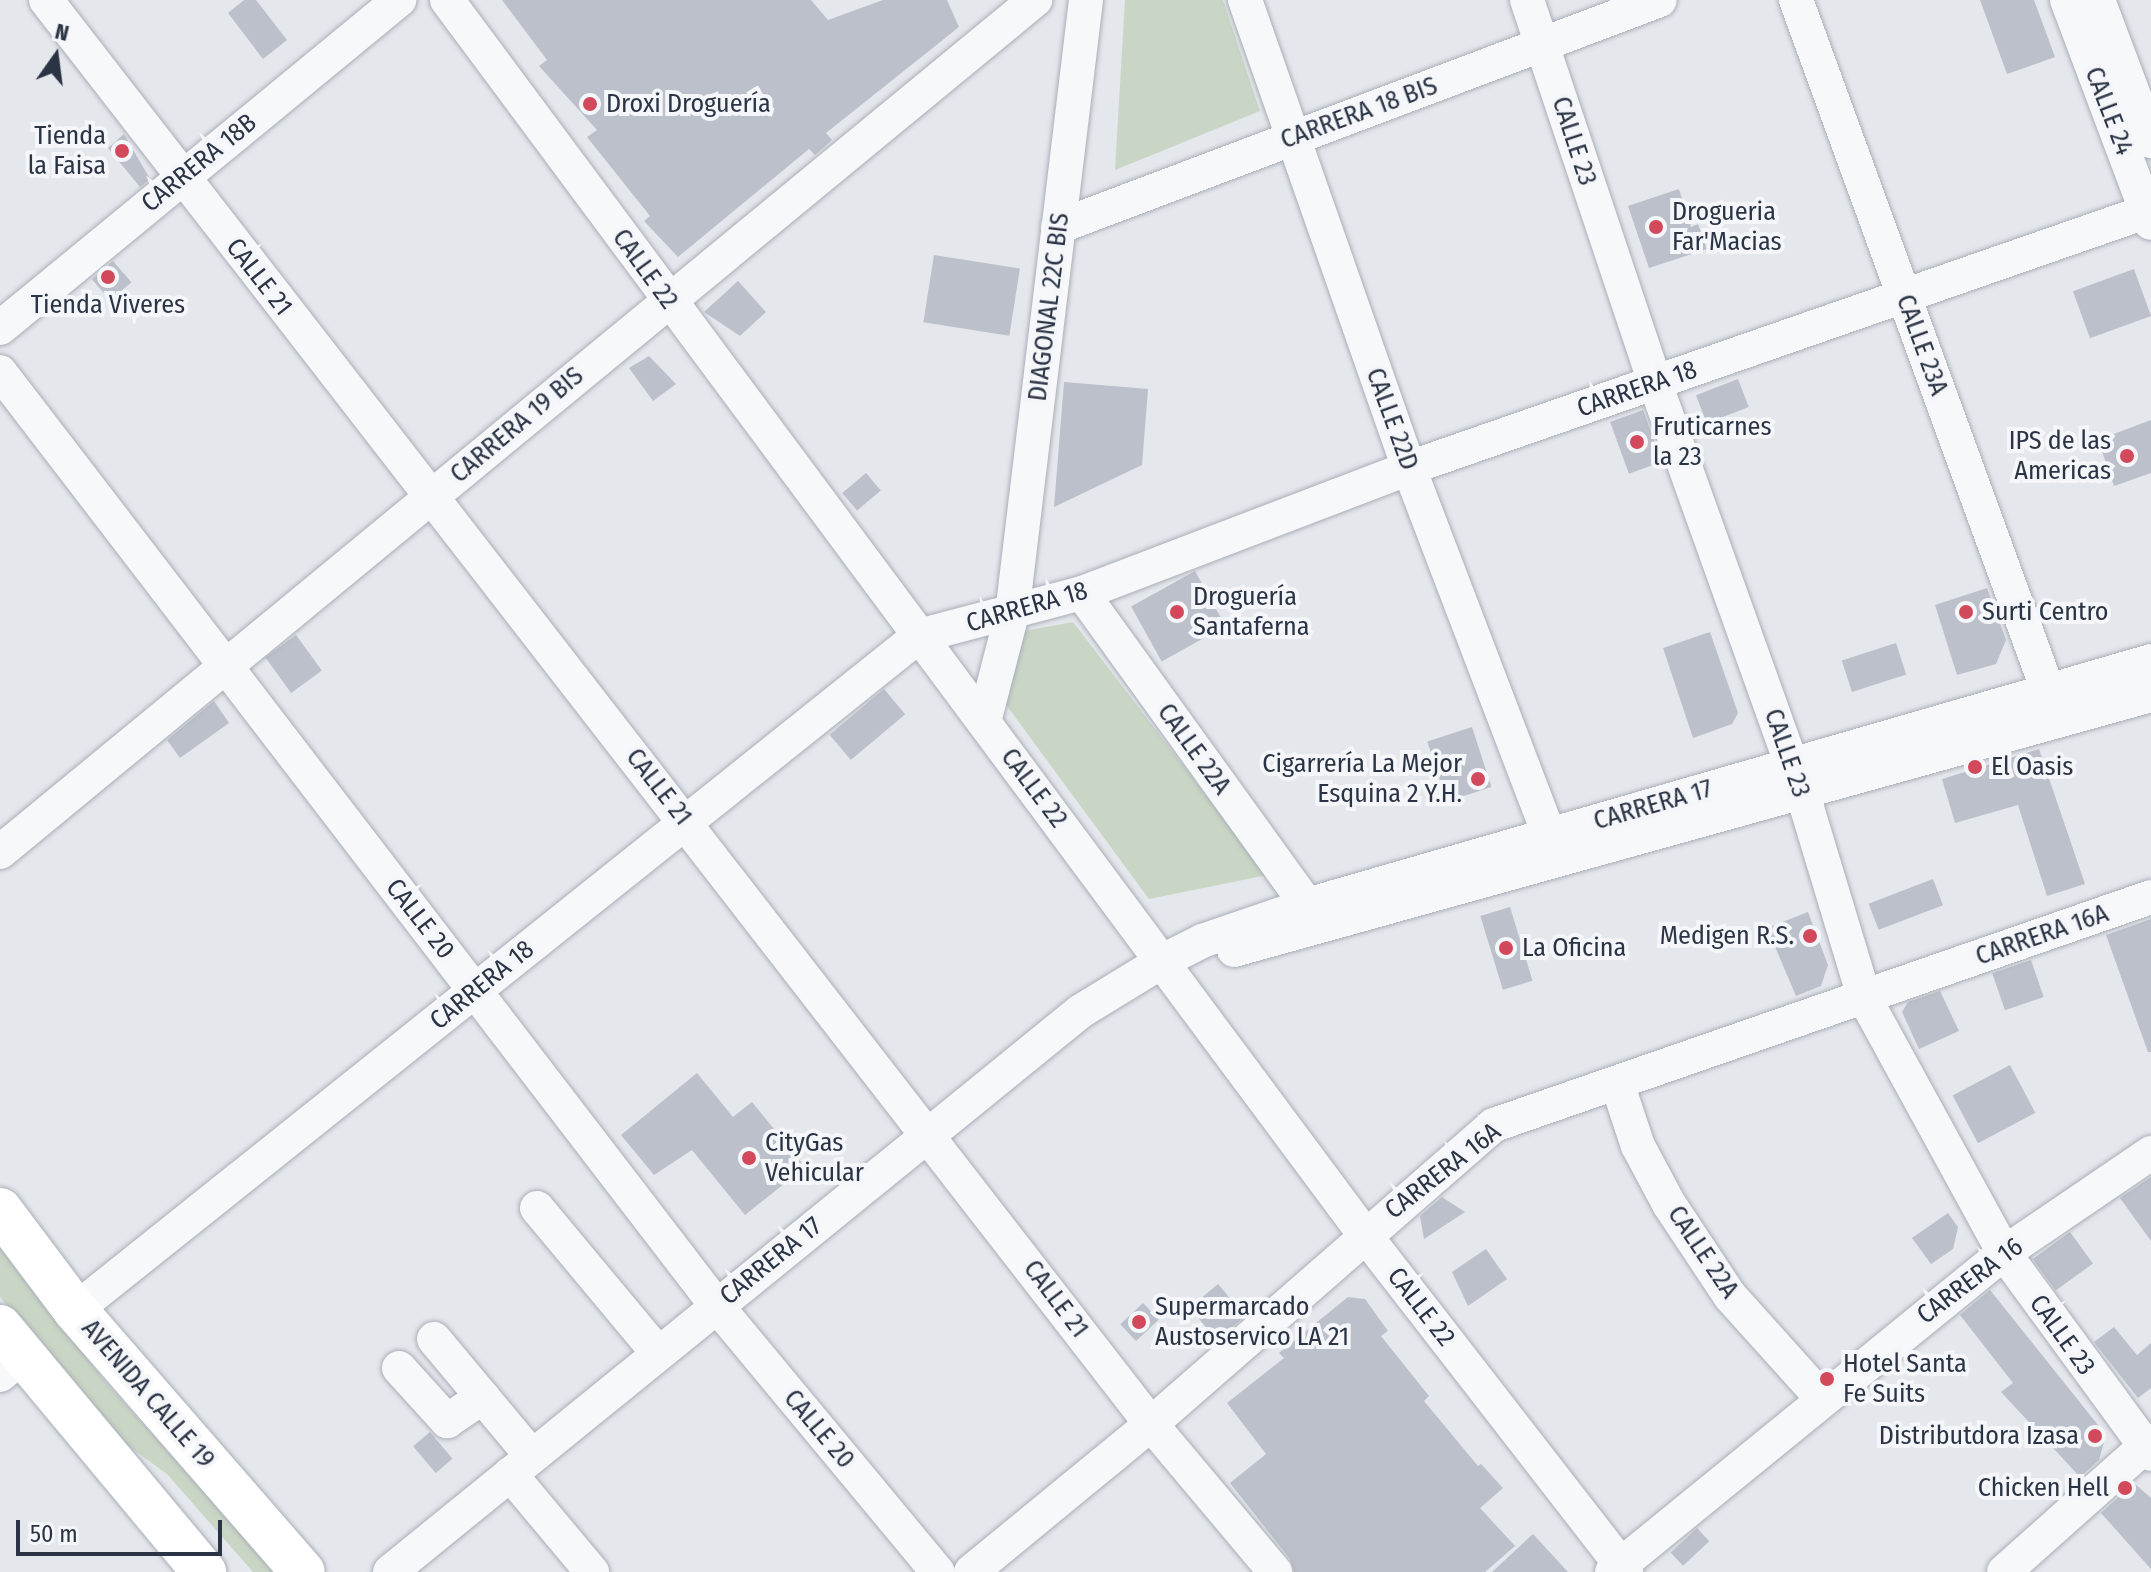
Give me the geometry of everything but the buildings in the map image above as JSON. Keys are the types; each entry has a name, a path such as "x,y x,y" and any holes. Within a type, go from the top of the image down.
{"main road":[{"name":"AVENIDA CALLE 19","path":"0,1210 75,1310 303,1572"},
{"path":"7,1353 204,1572"}],"street":[{"name":"CALLE 21","path":"46,0 430,497 930,1133 1151,1424 1275,1572"},
{"name":"CARRERA 18B","path":"0,328 399,0"},
{"name":"CALLE 22","path":"447,0 668,301 1137,922 1161,962 1619,1570"},
{"name":"DIAGONAL 22C BIS","path":"984,722 1012,614 1086,0"},
{"name":"CALLE 22D","path":"1245,0 1409,468 1549,835"},
{"name":"CALLE 23","path":"1527,0 1655,383 1796,779 1864,997 2004,1253 2149,1447"},
{"name":"CARRERA 18 BIS","path":"1058,227 1660,0"},
{"name":"CALLE 23A","path":"1796,0 2048,691"},
{"name":"CALLE 24","path":"2067,0 2150,215"},
{"name":"CALLE 24","path":"2098,0 2151,141"},
{"name":"CARRERA 19 BIS","path":"0,852 668,301 1008,11"},
{"name":"CARRERA 18","path":"75,1310 919,636 1012,614 1082,593 1409,468 2150,215"},
{"name":"CALLE 20","path":"0,372 716,1305 938,1572"},
{"name":"CALLE 22A","path":"1082,593 1307,905"},
{"name":"CARRERA 17","path":"1161,962 1305,933 1796,779 2048,691 2151,661"},
{"name":"CARRERA 17","path":"390,1572 657,1352 1081,1011 1202,941 1307,905 1549,835 2151,695"},
{"name":"CARRERA 16A","path":"971,1572 1151,1424 1494,1125 1618,1086 2151,897"},
{"name":"CALLE 22A","path":"1618,1086 1638,1146 1678,1217 1730,1296 1821,1397"},
{"name":"CARRERA 16","path":"1619,1570 1821,1397 2004,1253 2151,1153"},
{"path":"537,1208 657,1352"},
{"path":"434,1339 483,1397 521,1465 592,1572"},
{"path":"399,1368 447,1421 483,1397"},
{"path":"2004,1572 2149,1447"}],"green space":[{"path":"1125,0 1223,0 1260,111 1115,170"},
{"path":"1073,622 1267,875 1149,899 1004,702 1024,631"},
{"path":"0,1245 102,1378 275,1572 253,1572 167,1474 113,1435 0,1297"}],"place":[{"name":"Droxi Droguería","path":"590,104"},
{"name":"Tienda la Faisa","path":"122,151"},
{"name":"Drogueria Far'Macias","path":"1656,227"},
{"name":"Tienda Viveres","path":"108,277"},
{"name":"Fruticarnes la 23","path":"1637,442"},
{"name":"IPS de las Americas","path":"2127,456"},
{"name":"Droguería Santaferna","path":"1177,612"},
{"name":"Surti Centro","path":"1966,612"},
{"name":"El Oasis","path":"1975,767"},
{"name":"Cigarrería La Mejor Esquina 2 Y.H.","path":"1478,779"},
{"name":"Medigen R.S.","path":"1810,936"},
{"name":"La Oficina","path":"1506,948"},
{"name":"CityGas Vehicular","path":"749,1158"},
{"name":"Supermarcado Austoservico LA 21","path":"1139,1322"},
{"name":"Hotel Santa Fe Suits","path":"1827,1379"},
{"name":"Distributdora Izasa","path":"2095,1436"},
{"name":"Chicken Hell","path":"2125,1488"}]}
